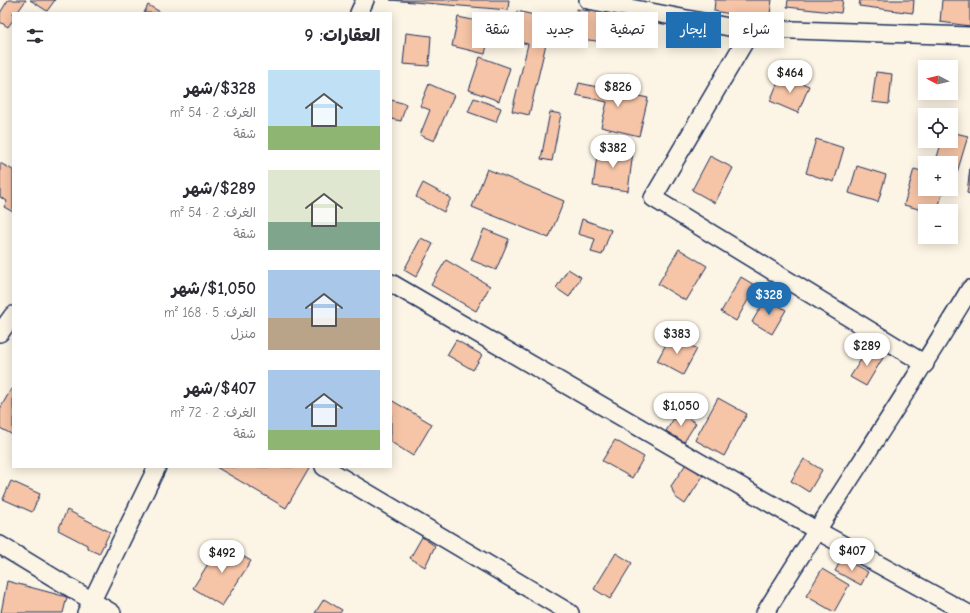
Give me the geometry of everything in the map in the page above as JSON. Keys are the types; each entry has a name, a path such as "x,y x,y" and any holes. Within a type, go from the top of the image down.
{"street":[{"path":"360,12 365,0"},
{"path":"588,0 729,27"},
{"path":"784,30 970,36"},
{"path":"741,48 653,198 925,364"},
{"path":"392,284 816,530 967,613"},
{"path":"765,613 816,530 925,364 970,289"},
{"path":"0,333 12,316"},
{"path":"89,607 157,468"},
{"path":"326,468 570,613"},
{"path":"0,545 89,607 112,613"}],"building":[{"path":"8,0 26,0 18,12 12,12 12,21 8,27 0,22 0,13"},
{"path":"30,0 55,0 47,11"},
{"path":"390,0 509,0 508,10"},
{"path":"715,0 772,0 770,12 729,12 729,14 714,11"},
{"path":"788,0 843,0 841,13 787,7"},
{"path":"860,0 914,0 913,13 859,6"},
{"path":"942,0 970,0 970,26 940,22"},
{"path":"148,5 160,12 144,12"},
{"path":"577,9 596,12 596,41 588,40 588,12 577,12"},
{"path":"524,13 532,14 532,48 545,48 529,115 512,111 528,44 524,43"},
{"path":"458,17 472,20 472,48 486,48 485,54 452,46"},
{"path":"406,33 431,36 429,66 403,64"},
{"path":"480,57 510,68 499,101 469,90"},
{"path":"876,72 892,74 889,104 872,102"},
{"path":"781,75 809,86 798,113 770,101"},
{"path":"579,83 648,98 639,136 601,127 607,102 576,95"},
{"path":"429,84 454,95 434,141 420,135 430,110 420,106"},
{"path":"474,98 501,108 496,122 468,112"},
{"path":"392,100 406,104 401,121 392,119"},
{"path":"550,112 561,114 552,161 541,159"},
{"path":"958,134 968,136 958,169 958,156 937,156 940,148 958,148"},
{"path":"816,139 844,148 834,182 806,173"},
{"path":"598,147 633,152 628,191 593,186"},
{"path":"710,156 733,168 715,203 692,190"},
{"path":"0,163 12,169 12,211 4,207 7,201 0,197"},
{"path":"857,166 886,175 878,202 849,193"},
{"path":"970,167 970,194 967,193"},
{"path":"487,169 564,201 549,238 472,207"},
{"path":"914,169 918,170 918,196 942,196 939,204 918,204 918,209 904,205"},
{"path":"423,183 451,198 444,212 416,197"},
{"path":"582,219 611,230 602,255 591,252 595,239 578,234"},
{"path":"484,229 509,239 496,270 471,260"},
{"path":"421,238 433,244 416,277 404,270"},
{"path":"679,249 707,266 686,301 658,284"},
{"path":"446,260 490,286 476,311 431,285"},
{"path":"568,269 581,277 569,297 556,288"},
{"path":"741,277 756,286 736,321 721,312"},
{"path":"766,298 786,310 772,334 752,322"},
{"path":"671,335 697,349 683,375 657,361"},
{"path":"456,340 482,355 473,370 447,355"},
{"path":"869,347 884,356 866,386 850,377"},
{"path":"12,390 12,434 0,428 0,409"},
{"path":"718,398 747,414 724,456 695,440"},
{"path":"392,401 432,424 413,456 392,443"},
{"path":"678,412 696,423 684,442 666,431"},
{"path":"615,440 644,457 632,478 602,461"},
{"path":"804,459 822,470 809,492 791,481"},
{"path":"686,464 703,476 685,504 675,497 671,486"},
{"path":"218,468 309,468 286,508"},
{"path":"11,481 40,494 32,512 3,499"},
{"path":"67,510 110,532 99,554 87,548 87,545 58,530"},
{"path":"422,537 435,546 425,567 410,558"},
{"path":"221,543 251,561 222,606 193,588"},
{"path":"616,553 632,563 610,599 594,589"},
{"path":"842,558 868,572 861,585 835,571"},
{"path":"822,569 849,585 834,612 806,596"},
{"path":"7,581 67,597 63,613 1,613"},
{"path":"324,599 342,610 340,613 315,613"}]}
